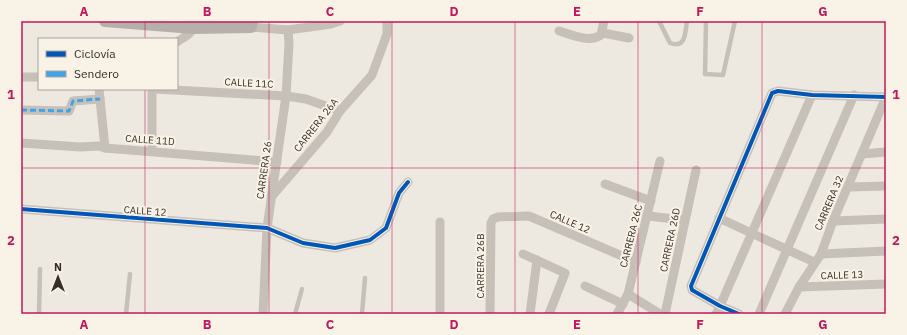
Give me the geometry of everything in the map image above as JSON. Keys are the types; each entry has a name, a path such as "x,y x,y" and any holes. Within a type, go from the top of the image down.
{"street":[{"path":"105,21 193,25 252,24 288,30 331,24 340,21"},
{"name":"CARRERA 26A","path":"272,196 327,132 340,111 372,75 387,34 387,21"},
{"path":"559,31 586,39 598,38 602,33 604,21"},
{"path":"178,41 191,32 193,25"},
{"name":"CARRERA 26","path":"263,314 267,228 286,96 289,43 288,30"},
{"path":"602,33 629,38"},
{"path":"21,77 38,77"},
{"path":"99,90 105,148"},
{"path":"152,90 152,151"},
{"name":"CALLE 11C","path":"174,90 286,96 306,100 340,111"},
{"path":"739,314 718,310 690,289 772,93 778,91 812,95 886,97"},
{"path":"718,310 812,95"},
{"path":"759,314 854,95"},
{"name":"CARRERA 32","path":"786,314 799,287 820,254 862,154 882,118 886,97"},
{"path":"21,110 69,111 73,101 100,99"},
{"name":"CALLE 11D","path":"21,143 80,147 98,146 105,148 277,162"},
{"path":"862,154 886,152"},
{"name":"CARRERA 26C","path":"617,314 628,294 660,161"},
{"name":"CARRERA 26D","path":"665,314 696,170"},
{"name":"CALLE 12","path":"21,209 267,228 303,243 335,248 370,240 386,228 399,193 408,182"},
{"path":"605,184 650,201"},
{"path":"848,187 886,186"},
{"name":"CALLE 12","path":"493,218 529,216 636,262"},
{"path":"647,216 685,220"},
{"name":"CARRERA 26B","path":"490,314 491,223 493,218"},
{"path":"719,218 814,262"},
{"path":"833,221 886,219"},
{"path":"440,222 440,314"},
{"path":"820,254 886,251"},
{"path":"523,254 565,273 549,314"},
{"path":"530,314 537,260"},
{"name":"CALLE 13","path":"799,287 886,284"},
{"path":"585,286 623,304"},
{"path":"628,294 660,314"}],"lane":[{"path":"659,21 670,43 672,44 681,43 684,40 688,21"},
{"path":"706,21 705,74 723,75 735,21"},
{"path":"39,314 40,269"},
{"path":"126,314 130,274"},
{"path":"362,314 365,278"},
{"path":"295,314 302,289"}],"marked path":[{"path":"21,110 69,111 73,101 100,99"}],"cycle path":[{"path":"739,314 720,306 692,290 691,286 772,93 778,91 812,95 886,97"},
{"path":"21,209 267,228 303,243 335,248 370,240 386,228 399,193 408,182"}]}
